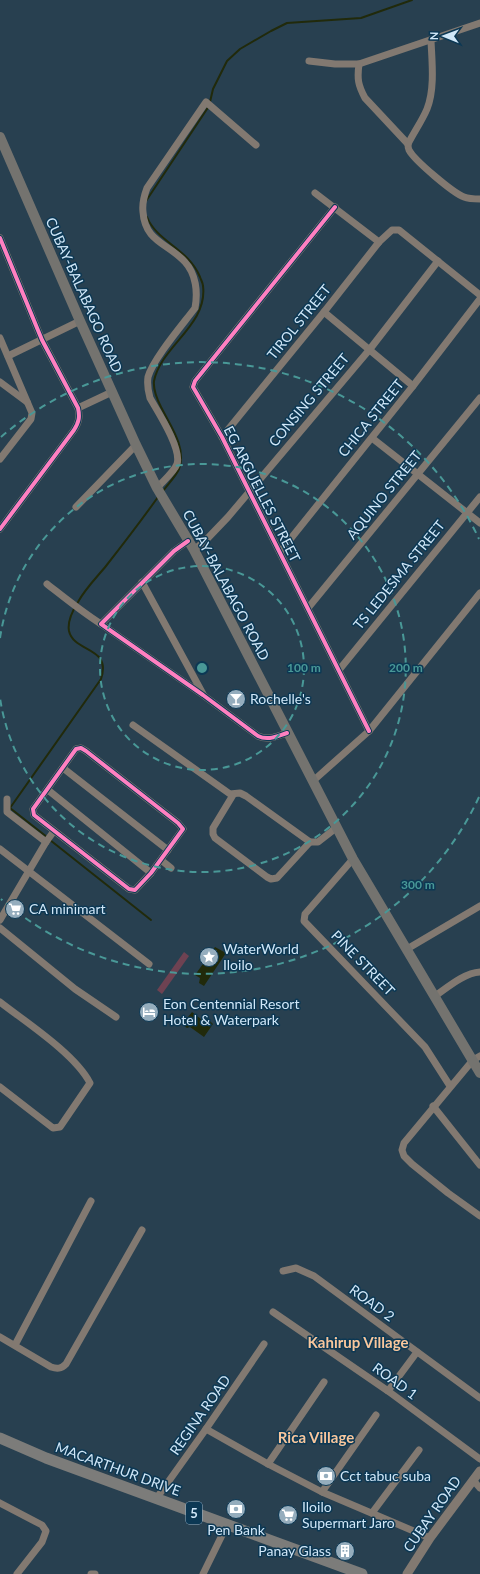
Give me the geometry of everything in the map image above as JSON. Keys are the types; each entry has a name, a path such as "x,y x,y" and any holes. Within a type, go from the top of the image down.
{"main road":[{"name":"CUBAY-BALABAGO ROAD","path":"0,137 80,322 136,445 159,490 194,550 353,859 435,996 476,1058 480,1073"},
{"name":"MACARTHUR DRIVE","path":"0,1438 37,1455 362,1574"}],"street":[{"path":"309,61 335,64 359,64 480,24"},
{"path":"408,144 428,107 433,73 431,41"},
{"path":"359,64 357,78 360,89 365,98 408,144 409,150 415,157 434,175 459,195 466,198 480,199"},
{"path":"159,490 177,465 178,454 150,398 148,391 148,379 153,365 195,308 198,296 195,281 184,260 157,240 146,228 143,216 143,203 147,188 206,102 256,145"},
{"path":"315,193 379,242"},
{"name":"EG ARGUELLES STREET","path":"335,207 193,384 193,387 222,437 369,731"},
{"name":"TIROL STREET","path":"222,437 389,231 399,230 438,261"},
{"path":"0,238 42,340 78,408 80,417 79,422 0,529"},
{"path":"438,261 480,295"},
{"name":"CONSING STREET","path":"194,550 228,517 370,349 438,261"},
{"name":"CHICA STREET","path":"280,552 372,438 480,299"},
{"path":"324,312 413,386"},
{"path":"8,356 80,322"},
{"path":"0,338 32,414 31,419 3,450 0,459"},
{"path":"0,382 28,402"},
{"path":"78,408 112,392"},
{"name":"AQUINO STREET","path":"308,608 480,398"},
{"path":"372,438 480,523"},
{"path":"76,507 136,445"},
{"name":"TS LEDESMA STREET","path":"339,670 480,497"},
{"path":"101,624 174,551 188,541"},
{"path":"142,582 203,695"},
{"path":"47,584 81,612 101,624 203,695 254,734 263,738 270,738 287,733"},
{"path":"313,781 369,731 480,593"},
{"path":"133,725 225,791 233,795 240,793 246,796 310,842 318,842 336,828"},
{"path":"7,799 7,812 50,837 129,889 135,890 151,873 183,829 178,823 81,748 76,749 33,809 32,812 50,837"},
{"path":"63,768 168,850"},
{"path":"48,790 151,873"},
{"path":"233,795 213,828 213,834 215,838 267,877 271,879 277,878 310,842"},
{"path":"0,920 28,871 50,837"},
{"path":"0,849 149,964"},
{"name":"PINE STREET","path":"353,859 305,914 304,920 425,1047 450,1086"},
{"path":"161,860 171,868"},
{"path":"407,949 480,906"},
{"path":"0,928 75,989 116,1017"},
{"path":"435,996 467,975 474,972 480,972"},
{"path":"0,1002 52,1042 77,1065 90,1083 60,1127 56,1128 53,1128 0,1087"},
{"path":"476,1058 433,1106 404,1143 402,1150 404,1156 412,1164 480,1216"},
{"path":"433,1106 480,1165"},
{"path":"15,1345 91,1201"},
{"path":"0,1337 50,1367 56,1369 61,1368 66,1364 142,1230"},
{"name":"ROAD 2","path":"283,1271 296,1268 314,1276 480,1398"},
{"name":"ROAD 1","path":"273,1312 388,1391 480,1459"},
{"name":"REGINA ROAD","path":"156,1499 264,1344"},
{"path":"388,1391 417,1352"},
{"path":"268,1464 324,1382"},
{"path":"322,1492 376,1415"},
{"path":"206,1429 322,1492 430,1538"},
{"path":"372,1513 419,1450"},
{"name":"CUBAY ROAD","path":"407,1574 430,1538 480,1471"},
{"path":"473,1480 480,1488"},
{"path":"0,1503 42,1525 46,1531 42,1542 17,1574"},
{"path":"203,1574 227,1525"}],"shaded area":[{"path":"215,947 226,953 204,986 199,983 200,978 195,975"},
{"path":"184,952 189,956 162,994 157,990"},
{"path":"192,1012 206,1023 210,1021 213,1024 204,1037 190,1027 187,1028 184,1026 184,1022"}],"waterway":[{"path":"210,102 213,89 227,61 240,49 271,31 287,23 361,18 412,0"},
{"path":"146,201 209,106"},
{"path":"147,217 158,233 181,252 195,267 203,286 203,300 192,324 165,357 158,368 154,381 154,388 157,398 173,429 181,453 179,469 163,491"},
{"path":"47,837 10,808 101,679 103,668 97,655 72,638 69,631 71,616 84,592 106,566 158,497"},
{"path":"50,840 151,920"}],"cycle path":[{"path":"335,207 195,381 193,387 222,437 369,731"},
{"path":"0,238 42,340 78,408 79,417 74,430 0,529"},
{"path":"188,541 174,551 101,624 203,695 258,736 269,738 287,733"},
{"path":"81,748 178,823 183,829 151,873 135,890 129,889 34,815 33,809 76,749 81,748"}],"place":[{"name":"Rochelle's","path":"236,699"},
{"name":"CA minimart","path":"15,909"},
{"name":"WaterWorld Iloilo","path":"209,957"},
{"name":"Eon Centennial Resort Hotel & Waterpark","path":"149,1012"},
{"name":"Cct tabuc suba","path":"326,1476"},
{"name":"Pen Bank","path":"236,1509"},
{"name":"Iloilo Supermart Jaro","path":"288,1515"},
{"name":"Panay Glass","path":"345,1551"}],"district":[{"name":"Kahirup Village","path":"358,1343"},
{"name":"Rica Village","path":"316,1438"}]}
